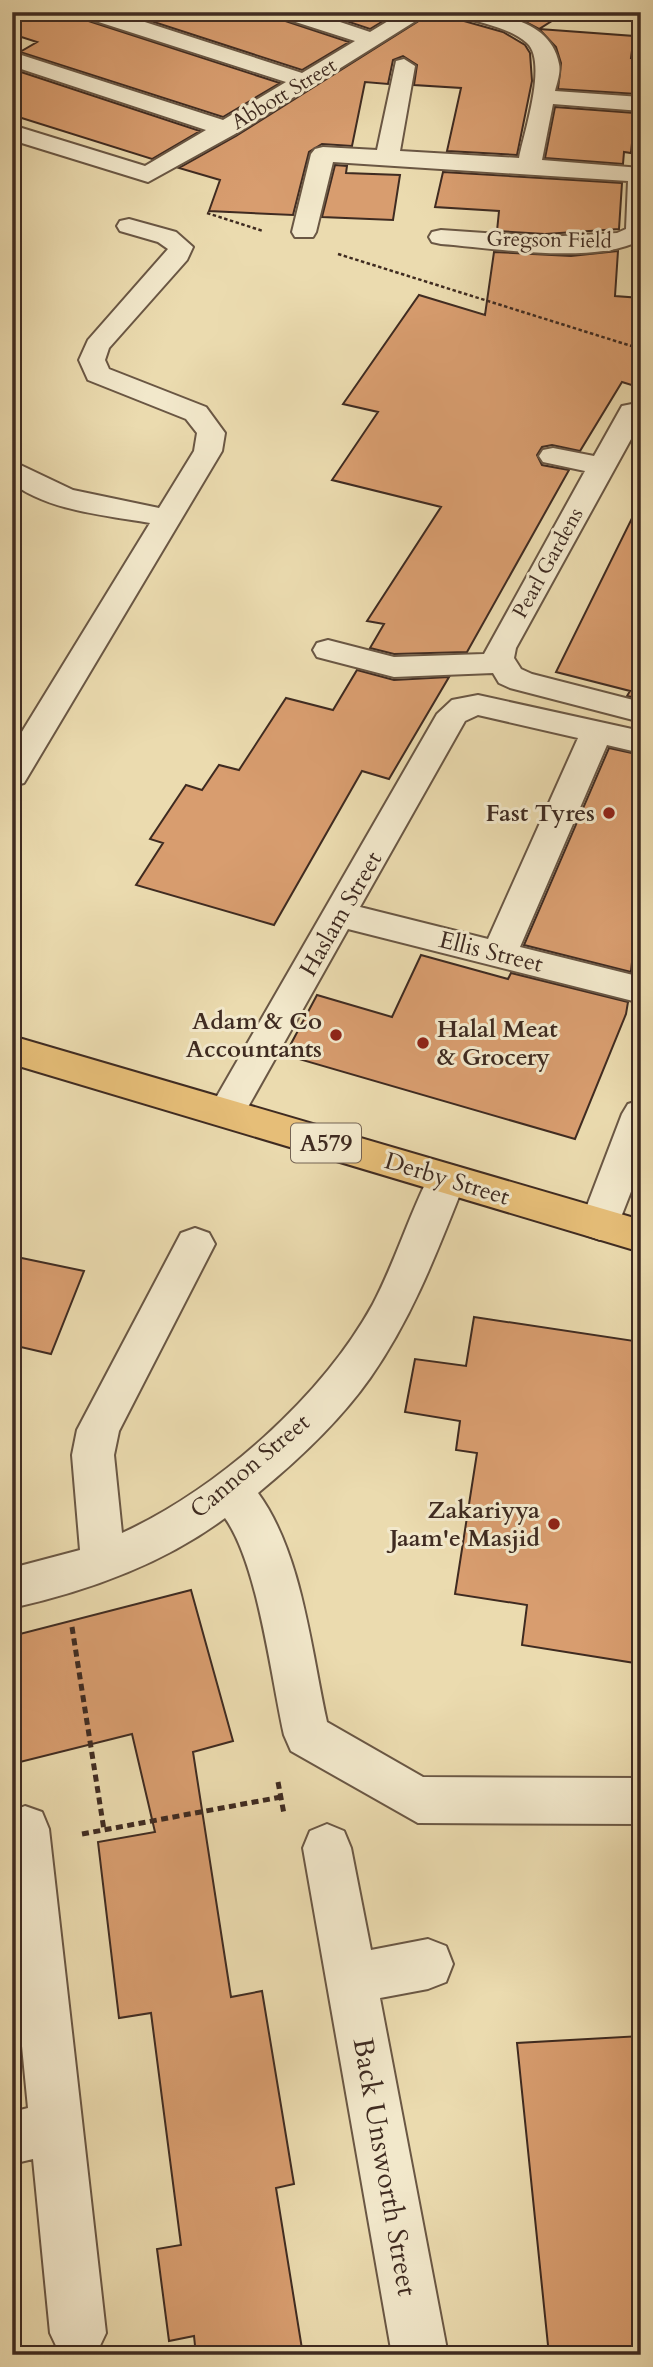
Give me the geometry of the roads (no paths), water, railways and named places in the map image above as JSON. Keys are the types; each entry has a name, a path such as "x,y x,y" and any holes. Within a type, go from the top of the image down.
{"main road":[{"name":"Derby Street","path":"12,1049 641,1236"}],"street":[{"path":"91,12 306,81"},
{"path":"288,12 373,40"},
{"name":"Abbott Street","path":"12,132 148,175 419,12"},
{"path":"469,12 512,26 533,37 543,48 549,66 529,166"},
{"path":"12,60 227,129"},
{"path":"387,157 394,75"},
{"path":"544,97 641,104"},
{"name":"Gregson Field","path":"304,232 323,154 640,175 638,232 631,239 601,245 441,234"},
{"path":"12,775 208,451 211,433 196,413 97,374 92,360 97,345 178,255 181,247 167,237 129,226"},
{"name":"Pearl Gardens","path":"500,663 501,648 632,412"},
{"path":"553,456 602,466"},
{"path":"12,469 21,478 65,496 167,518"},
{"path":"328,650 394,667 500,663 510,676 521,681 641,712"},
{"name":"Haslam Street","path":"226,1113 453,714 463,707 478,705 596,733"},
{"path":"499,955 596,733 641,742"},
{"name":"Ellis Street","path":"341,915 641,990"},
{"path":"600,1224 641,1114"},
{"name":"Cannon Street","path":"12,1588 103,1562 145,1543 203,1509 288,1441 341,1384 373,1340 405,1282 447,1179"},
{"path":"103,1562 93,1455 99,1430 195,1244"},
{"path":"229,1488 255,1524 271,1570 307,1735 418,1800 564,1803 641,1801"},
{"path":"25,1837 34,2133 78,2333"},
{"name":"Back Unsworth Street","path":"327,1848 420,2355"},
{"path":"351,1979 428,1964"}],"place":[{"name":"Fast Tyres","path":"609,813"},
{"name":"Adam & Co Accountants","path":"336,1035"},
{"name":"Halal Meat & Grocery","path":"423,1043"},
{"name":"Zakariyya Jaam'e Masjid","path":"554,1524"}]}
